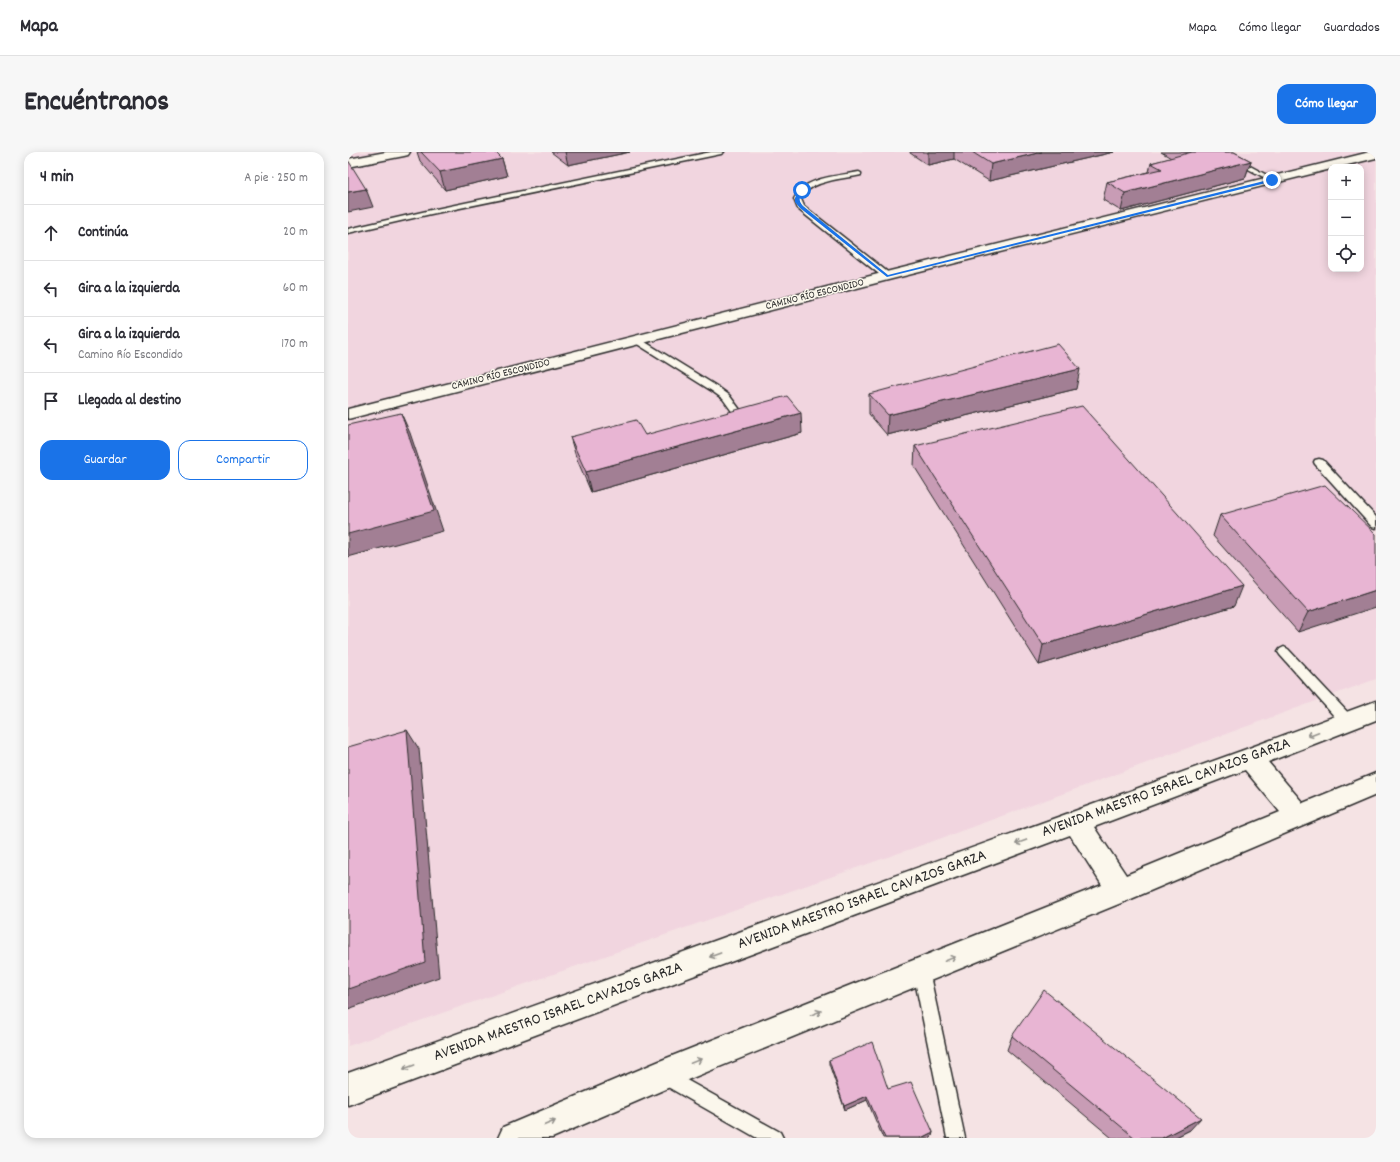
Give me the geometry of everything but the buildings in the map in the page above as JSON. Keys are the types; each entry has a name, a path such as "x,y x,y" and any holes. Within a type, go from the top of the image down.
{"street":[{"path":"348,163 404,152"},
{"name":"CAMINO RÍO ESCONDIDO","path":"348,414 887,276 1376,154"},
{"name":"AVENIDA MAESTRO ISRAEL CAVAZOS GARZA","path":"348,1089 1250,758 1376,710"},
{"path":"1250,758 1298,815"},
{"path":"514,1138 662,1075 1121,890 1298,815 1376,784"},
{"path":"1076,822 1121,890"}],"lane":[{"path":"348,231 431,212 721,152"},
{"path":"1220,152 1272,180"},
{"path":"859,174 808,186 798,193 797,202 801,207 887,276"},
{"path":"637,340 715,389 726,397 736,411"},
{"path":"1319,462 1376,524"},
{"path":"1284,652 1347,721"},
{"path":"921,970 956,1138"},
{"path":"662,1075 774,1138"}],"shaded area":[{"path":"348,152 1376,152 1376,679 939,839 348,1046"}],"route":[{"path":"802,190 798,193 797,198 797,202 801,207 887,276 1272,180"}]}
